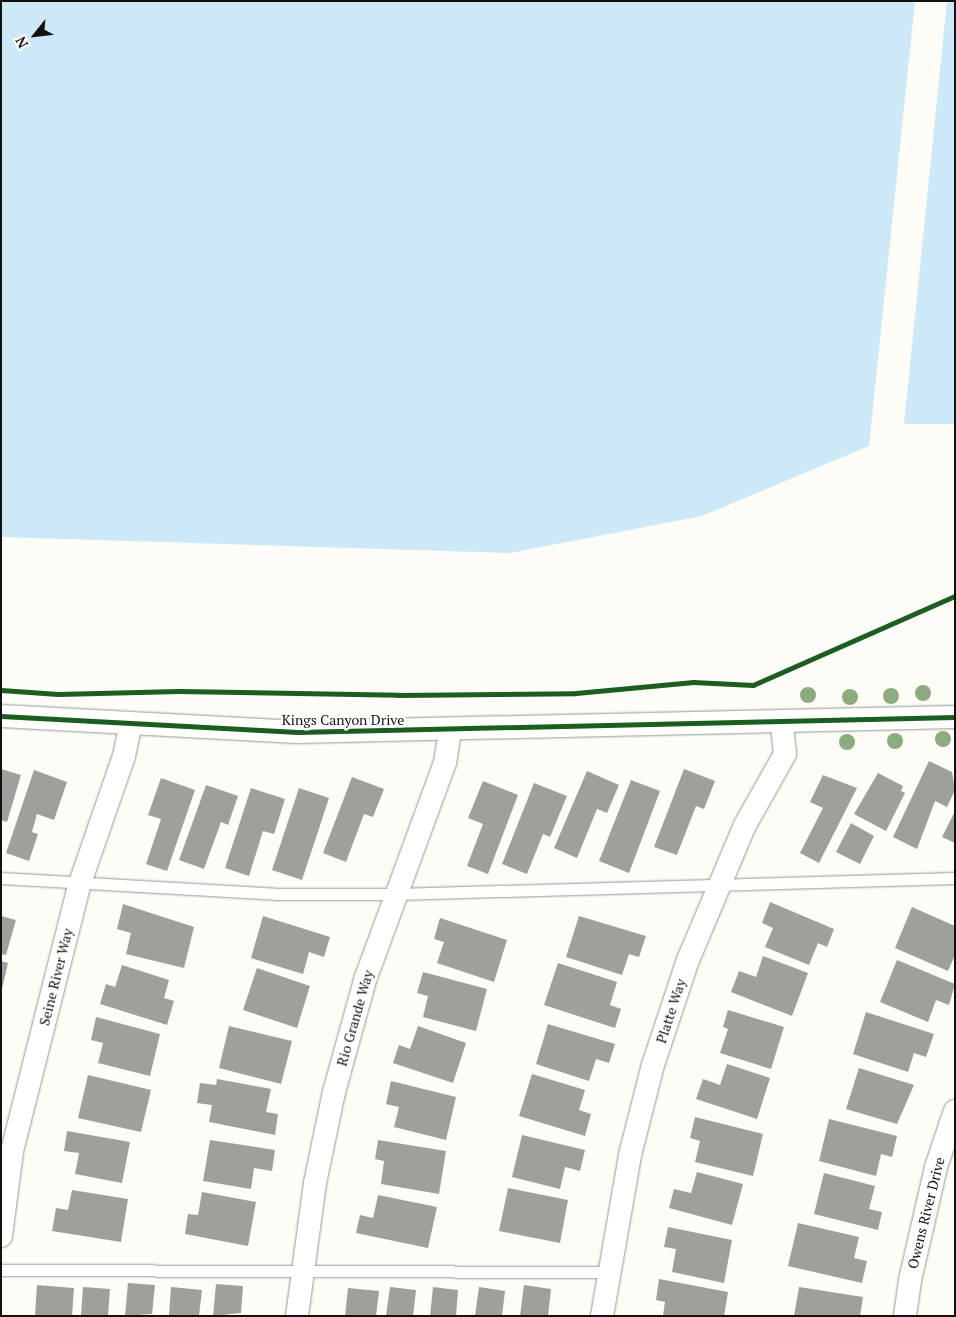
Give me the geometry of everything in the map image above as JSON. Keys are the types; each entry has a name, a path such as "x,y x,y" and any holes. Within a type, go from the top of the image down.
{"street":[{"name":"Kings Canyon Drive","path":"1,716 298,732 782,723 955,717"},
{"name":"Platte Way","path":"602,1316 608,1272 630,1155 653,1065 688,960 745,825 785,754 782,723"},
{"name":"Seine River Way","path":"1,1236 12,1151 80,883 124,756 131,724"},
{"name":"Rio Grande Way","path":"297,1316 315,1183 334,1092 365,980 445,763 450,730"},
{"name":"Owens River Drive","path":"905,1316 910,1280 936,1167 955,1111"}],"lane":[{"path":"1,878 276,894 396,894 955,878"},
{"path":"1,1270 608,1272"}],"water":[{"path":"1,1 915,1 869,446 702,516 510,553 1,537"},
{"path":"947,1 955,1 955,424 904,424"}],"building":[{"path":"929,761 952,772 955,790 947,807 935,801 917,849 893,837"},
{"path":"1,769 21,775 7,822 1,820"},
{"path":"684,769 715,781 704,809 696,806 677,855 654,847"},
{"path":"34,770 67,782 54,820 37,814 32,832 38,834 29,861 6,853"},
{"path":"587,771 619,785 607,813 597,809 577,858 554,848"},
{"path":"878,773 903,786 901,791 905,793 886,831 854,814"},
{"path":"823,775 857,788 819,863 800,853 823,808 810,802"},
{"path":"352,777 384,789 373,817 364,814 346,862 323,853"},
{"path":"161,778 195,790 167,871 146,864 161,819 148,815"},
{"path":"631,780 660,791 629,873 599,861"},
{"path":"483,781 518,795 488,874 467,866 483,824 468,818"},
{"path":"534,783 567,796 550,837 543,834 527,874 502,864"},
{"path":"206,785 238,796 228,825 221,822 204,869 179,860"},
{"path":"251,788 285,799 274,834 263,831 249,876 225,868"},
{"path":"299,788 329,798 302,880 272,870"},
{"path":"955,811 955,843 942,837"},
{"path":"851,823 874,836 860,864 836,852"},
{"path":"770,902 834,929 827,947 818,943 809,965 765,947 773,928 762,923"},
{"path":"123,904 194,927 184,968 126,954 131,933 117,929"},
{"path":"912,907 955,926 955,955 948,971 895,948"},
{"path":"1,916 16,920 6,955 1,954"},
{"path":"263,916 330,937 324,957 309,952 303,974 251,958"},
{"path":"579,916 646,936 639,957 629,954 622,975 566,957"},
{"path":"440,918 507,940 494,982 437,963 444,942 434,939"},
{"path":"763,956 808,973 792,1016 731,992 739,971 756,977"},
{"path":"897,960 955,984 949,1005 936,1000 928,1022 880,1002"},
{"path":"1,961 8,963 2,989 1,989"},
{"path":"558,963 617,982 610,1005 621,1009 615,1028 544,1005"},
{"path":"122,965 169,980 164,998 174,1001 167,1025 100,1004 106,984 115,987"},
{"path":"257,968 310,986 297,1028 243,1010"},
{"path":"423,972 487,989 476,1031 423,1017 428,996 417,993"},
{"path":"728,1010 784,1027 771,1069 720,1053 728,1029 723,1027"},
{"path":"866,1012 934,1034 926,1057 914,1053 908,1072 853,1054"},
{"path":"96,1017 160,1034 150,1076 98,1063 103,1043 91,1040"},
{"path":"548,1024 615,1044 609,1063 596,1059 589,1081 536,1064"},
{"path":"229,1026 292,1041 281,1084 219,1068"},
{"path":"418,1026 466,1043 453,1083 393,1063 399,1045 410,1049"},
{"path":"727,1064 770,1078 757,1119 696,1099 703,1079 720,1085"},
{"path":"859,1068 914,1085 897,1124 846,1109"},
{"path":"532,1074 585,1090 579,1110 591,1114 585,1136 519,1116"},
{"path":"88,1075 151,1090 141,1132 78,1118"},
{"path":"217,1079 271,1089 266,1112 278,1114 275,1135 209,1122 212,1105 197,1103 200,1083 216,1085"},
{"path":"391,1081 456,1097 446,1140 394,1127 399,1107 386,1104"},
{"path":"695,1117 763,1134 753,1176 695,1162 700,1141 690,1138"},
{"path":"829,1119 897,1136 892,1157 881,1154 876,1176 819,1161"},
{"path":"67,1131 130,1142 122,1183 75,1174 79,1153 64,1151"},
{"path":"522,1135 585,1150 580,1171 565,1167 560,1189 512,1177"},
{"path":"210,1140 275,1150 272,1171 254,1168 251,1189 203,1181"},
{"path":"378,1140 446,1151 439,1194 381,1184 384,1161 375,1159"},
{"path":"697,1172 743,1184 732,1225 669,1208 674,1189 691,1193"},
{"path":"824,1173 875,1186 869,1209 882,1212 878,1230 814,1214"},
{"path":"508,1188 568,1200 560,1243 499,1231"},
{"path":"72,1190 128,1199 121,1242 52,1231 56,1208 68,1210"},
{"path":"202,1192 256,1202 248,1246 185,1234 188,1214 198,1215"},
{"path":"378,1195 437,1207 428,1248 356,1233 360,1215 373,1218"},
{"path":"798,1223 859,1237 854,1258 867,1261 862,1283 788,1266"},
{"path":"668,1227 732,1240 724,1283 672,1272 676,1249 664,1247"},
{"path":"659,1279 728,1292 724,1316 663,1316 665,1302 656,1300"},
{"path":"128,1283 155,1285 152,1314 125,1316"},
{"path":"216,1284 243,1286 241,1313 213,1316"},
{"path":"37,1285 74,1288 72,1316 35,1316"},
{"path":"524,1285 551,1289 548,1316 520,1316"},
{"path":"83,1287 110,1289 108,1316 81,1316"},
{"path":"171,1287 202,1290 199,1316 169,1316"},
{"path":"390,1287 416,1290 413,1316 386,1316"},
{"path":"433,1287 458,1290 456,1316 430,1316"},
{"path":"479,1287 505,1291 502,1316 475,1316"},
{"path":"799,1287 863,1297 860,1316 794,1316"},
{"path":"348,1288 379,1291 376,1316 345,1316"}],"cycle path":[{"path":"1,690 58,694 178,691 398,695 576,693 693,682 753,685 955,596"},
{"path":"1,716 298,732 955,717"}]}
